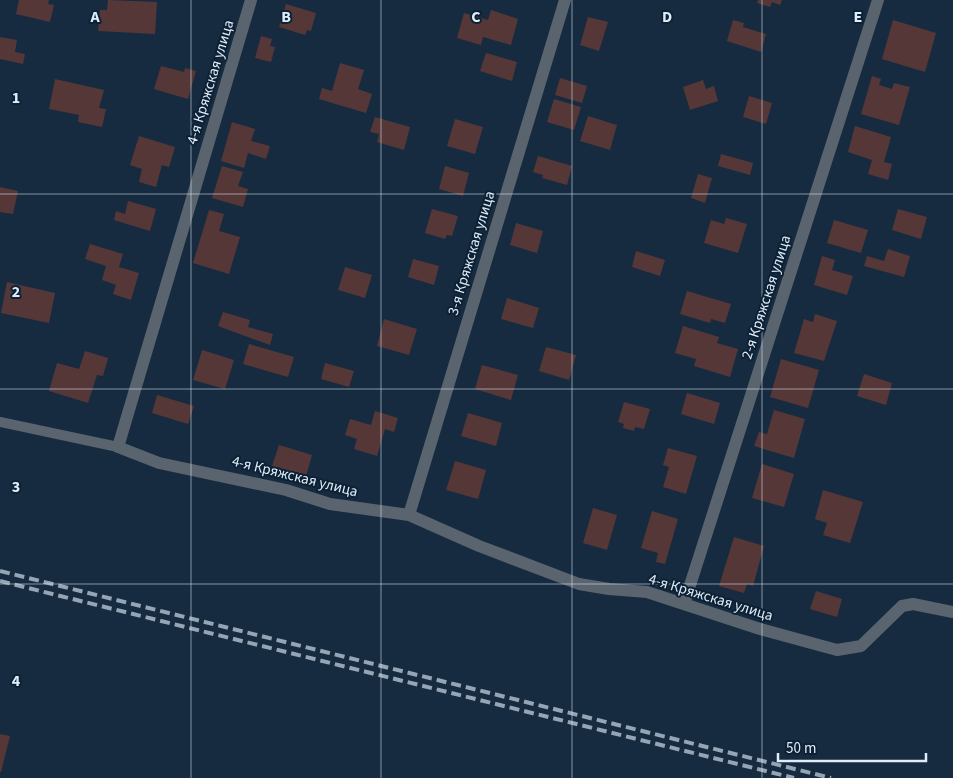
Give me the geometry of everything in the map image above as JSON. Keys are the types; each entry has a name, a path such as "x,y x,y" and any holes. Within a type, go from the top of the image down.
{"street":[{"name":"4-я Кряжская улица","path":"251,0 118,447 159,463 286,490 330,504 409,515 479,546 579,584 609,590 647,592 760,629 837,650 861,646 902,606 913,604 953,612"},
{"name":"3-я Кряжская улица","path":"409,515 565,0"},
{"name":"2-я Кряжская улица","path":"684,604 878,0"}],"lane":[{"path":"0,422 118,447"}],"building":[{"path":"19,0 49,0 48,4 54,5 50,22 16,14"},
{"path":"108,0 157,2 155,34 98,31 100,10 107,10"},
{"path":"758,0 782,0 780,5 772,2 770,7 757,3"},
{"path":"286,4 316,13 311,31 307,30 305,35 279,27"},
{"path":"491,10 518,19 511,45 483,37 481,45 457,38 464,13 488,20"},
{"path":"588,17 608,22 599,51 580,45"},
{"path":"733,20 744,23 743,27 766,34 761,52 727,41"},
{"path":"893,20 936,33 925,72 882,59"},
{"path":"261,36 272,39 270,46 275,47 271,62 255,58"},
{"path":"0,37 17,40 15,52 25,54 23,64 0,59"},
{"path":"486,53 517,62 512,81 480,71"},
{"path":"340,63 364,70 358,89 372,94 366,113 319,99 322,88 332,91"},
{"path":"161,66 184,72 185,68 196,71 188,99 154,89"},
{"path":"872,76 881,79 879,85 892,89 894,83 910,87 899,125 861,114"},
{"path":"560,78 587,86 582,103 555,95"},
{"path":"55,79 104,90 99,108 106,109 102,127 78,122 79,115 49,109"},
{"path":"703,80 706,89 714,86 718,101 690,110 683,87"},
{"path":"749,96 772,103 766,124 743,117"},
{"path":"554,99 581,107 574,130 547,122"},
{"path":"588,116 617,125 610,150 580,141"},
{"path":"375,117 410,127 404,150 377,142 379,134 370,132"},
{"path":"455,119 483,127 475,154 447,146"},
{"path":"232,122 255,129 251,141 270,146 266,159 248,153 244,168 221,161"},
{"path":"855,126 891,137 884,162 892,164 888,180 868,174 872,160 848,152"},
{"path":"139,136 175,147 169,167 162,165 156,187 139,182 142,169 130,165"},
{"path":"721,154 753,163 750,175 718,166"},
{"path":"538,156 572,166 567,185 542,178 543,175 533,172"},
{"path":"222,166 243,172 238,186 248,189 243,207 212,198"},
{"path":"445,166 469,173 463,196 439,189"},
{"path":"698,174 712,178 705,203 691,198"},
{"path":"0,187 18,191 13,214 0,212"},
{"path":"128,201 156,209 150,231 114,220 116,211 125,214"},
{"path":"432,209 458,216 452,236 447,235 445,239 425,233"},
{"path":"898,209 927,217 921,239 892,230"},
{"path":"209,210 224,214 219,231 240,237 229,274 193,263"},
{"path":"726,218 747,224 738,253 704,243 711,220 724,224"},
{"path":"834,220 868,230 861,253 827,243"},
{"path":"516,223 543,231 537,253 510,245"},
{"path":"90,244 123,254 119,267 139,273 131,300 113,294 116,285 102,280 106,266 85,259"},
{"path":"888,249 910,256 904,277 864,266 867,256 884,261"},
{"path":"636,251 665,260 660,276 632,267"},
{"path":"822,256 835,260 832,270 853,276 847,295 814,285"},
{"path":"413,259 439,266 434,285 408,277"},
{"path":"345,267 372,275 365,298 338,290"},
{"path":"7,282 55,293 49,323 1,313"},
{"path":"687,291 731,304 725,323 711,319 710,323 680,314"},
{"path":"507,298 539,308 533,328 501,319"},
{"path":"223,312 250,320 248,327 273,334 270,345 218,326"},
{"path":"815,314 837,321 824,361 794,353 804,319 813,322"},
{"path":"384,319 417,329 409,355 377,346"},
{"path":"683,326 719,337 717,343 738,349 730,377 694,366 696,359 675,353"},
{"path":"249,344 294,357 288,377 243,364"},
{"path":"546,347 576,355 569,380 539,371"},
{"path":"202,350 234,360 225,389 193,380"},
{"path":"85,351 108,358 103,376 97,375 88,403 49,391 57,363 79,369"},
{"path":"781,359 819,370 808,408 770,397"},
{"path":"325,363 354,371 349,387 321,379"},
{"path":"482,365 518,375 511,400 475,389"},
{"path":"864,374 892,383 886,405 857,396"},
{"path":"687,393 720,403 714,424 681,414"},
{"path":"157,395 194,406 188,424 152,413"},
{"path":"624,402 650,409 644,429 635,427 634,431 623,428 624,424 618,422"},
{"path":"774,410 805,419 794,458 754,446 759,432 767,434"},
{"path":"375,411 398,418 394,432 385,429 377,456 354,449 357,439 345,435 350,419 371,425"},
{"path":"468,413 502,423 496,446 461,436"},
{"path":"279,445 312,455 306,476 272,466"},
{"path":"668,448 697,456 686,494 663,487 669,467 663,465"},
{"path":"455,461 486,470 478,499 446,490"},
{"path":"762,464 794,474 784,507 752,498"},
{"path":"823,490 863,502 850,543 823,535 827,523 815,519"},
{"path":"593,508 617,515 607,550 583,543"},
{"path":"652,511 678,519 665,564 656,562 658,553 641,548"},
{"path":"734,537 764,546 753,586 747,584 744,593 719,586"},
{"path":"816,591 842,599 837,617 810,609"},
{"path":"0,734 10,736 1,772 0,772"}],"railway":[{"path":"0,571 831,778"},
{"path":"0,581 794,778"}]}
